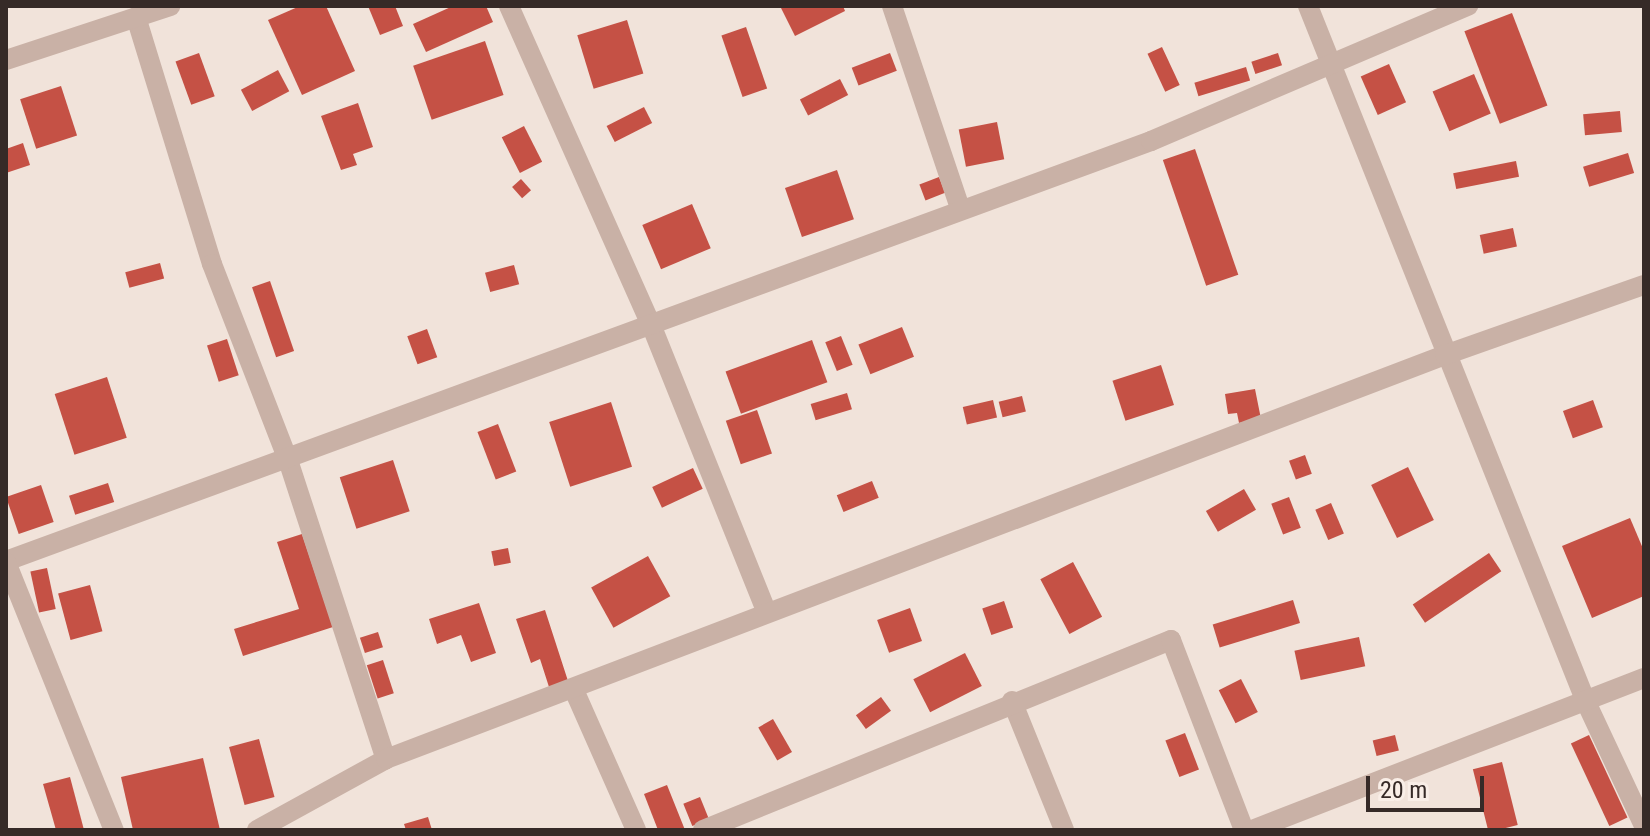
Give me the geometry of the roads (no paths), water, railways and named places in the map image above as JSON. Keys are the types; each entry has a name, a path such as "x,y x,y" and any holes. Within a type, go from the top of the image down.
{"street":[{"path":"6,60 170,6"},
{"path":"509,6 652,327 767,613"},
{"path":"892,6 960,208"},
{"path":"1308,6 1334,62 1445,355 1586,702 1644,826"},
{"path":"114,830 6,561 652,327 960,208 1239,107 1334,62 1468,6"},
{"path":"136,17 212,264 288,460 386,759"},
{"path":"257,830 386,759 574,690 767,613 1445,355 1644,285"},
{"path":"703,830 1012,701 1171,640 1244,830"},
{"path":"1252,830 1644,678"},
{"path":"574,690 636,830"},
{"path":"1012,701 1064,830"}]}
